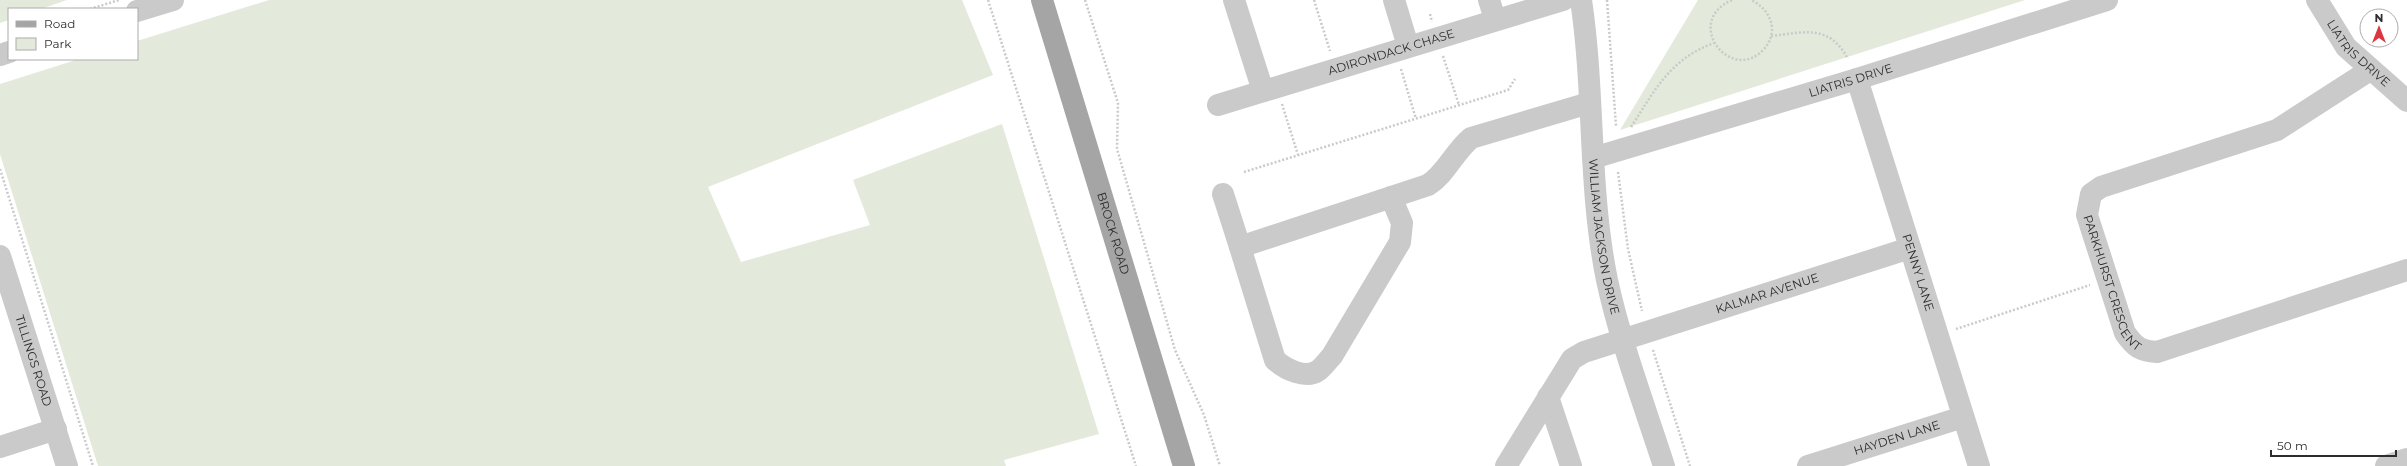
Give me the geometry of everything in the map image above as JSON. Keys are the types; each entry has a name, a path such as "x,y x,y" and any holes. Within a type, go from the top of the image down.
{"main road":[{"name":"BROCK ROAD","path":"1042,0 1184,466"}],"street":[{"path":"138,11 173,0"},
{"path":"1234,0 1272,95"},
{"path":"1394,0 1403,54"},
{"name":"ADIRONDACK CHASE","path":"1218,105 1272,95 1337,68 1403,54 1492,10 1563,0"},
{"name":"WILLIAM JACKSON DRIVE","path":"1581,0 1593,158 1607,281 1664,466"},
{"name":"LIATRIS DRIVE","path":"1593,158 1857,79 2107,0"},
{"name":"LIATRIS DRIVE","path":"2317,0 2346,47 2370,70 2407,101"},
{"name":"PARKHURST CRESCENT","path":"2370,70 2277,130 2101,187 2091,194 2088,215 2125,333 2134,345 2142,351 2157,352 2407,270"},
{"name":"PENNY LANE","path":"1857,79 1979,466"},
{"path":"1240,247 1428,185 1439,178 1458,149 1471,138 1589,103"},
{"path":"1223,194 1275,360 1285,369 1300,373 1318,371 1332,356 1400,242 1402,223 1391,197"},
{"name":"KALMAR AVENUE","path":"1506,466 1572,359 1584,352 1910,248"},
{"name":"TILLINGS ROAD","path":"0,256 67,466"},
{"path":"1548,397 1571,466"},
{"name":"HAYDEN LANE","path":"1808,466 1963,417"},
{"path":"0,447 56,429"},
{"path":"2386,466 2407,459"}],"path":[{"path":"93,8 119,0"},
{"path":"988,0 1136,466"},
{"path":"1085,0 1118,103 1117,149 1175,350 1204,415 1220,466"},
{"path":"1314,0 1337,68"},
{"path":"1607,0 1616,126"},
{"path":"1732,0 1722,5 1715,13 1711,23 1711,33 1714,43 1720,52 1729,57 1740,60 1750,58 1760,53 1767,46 1771,36 1770,18 1758,4 1751,0"},
{"path":"1771,36 1824,33 1834,39 1848,59"},
{"path":"1630,129 1664,76 1687,56 1714,43"},
{"path":"1403,54 1416,119"},
{"path":"1442,54 1459,105"},
{"path":"1244,172 1508,90 1515,79"},
{"path":"1272,95 1298,155"},
{"path":"0,169 93,466"},
{"path":"1618,172 1628,250 1642,311"},
{"path":"1956,329 2091,285"},
{"path":"1653,348 1690,466"}],"green space":[{"path":"0,0 67,0 44,8 8,8 8,20 0,23"},
{"path":"269,0 962,0 993,75 708,187 741,262 870,225 853,180 1002,124 1099,434 1004,460 1006,466 98,466 0,154 0,84 76,60 138,60 138,41"},
{"path":"1698,0 2025,0 1620,130"}]}
